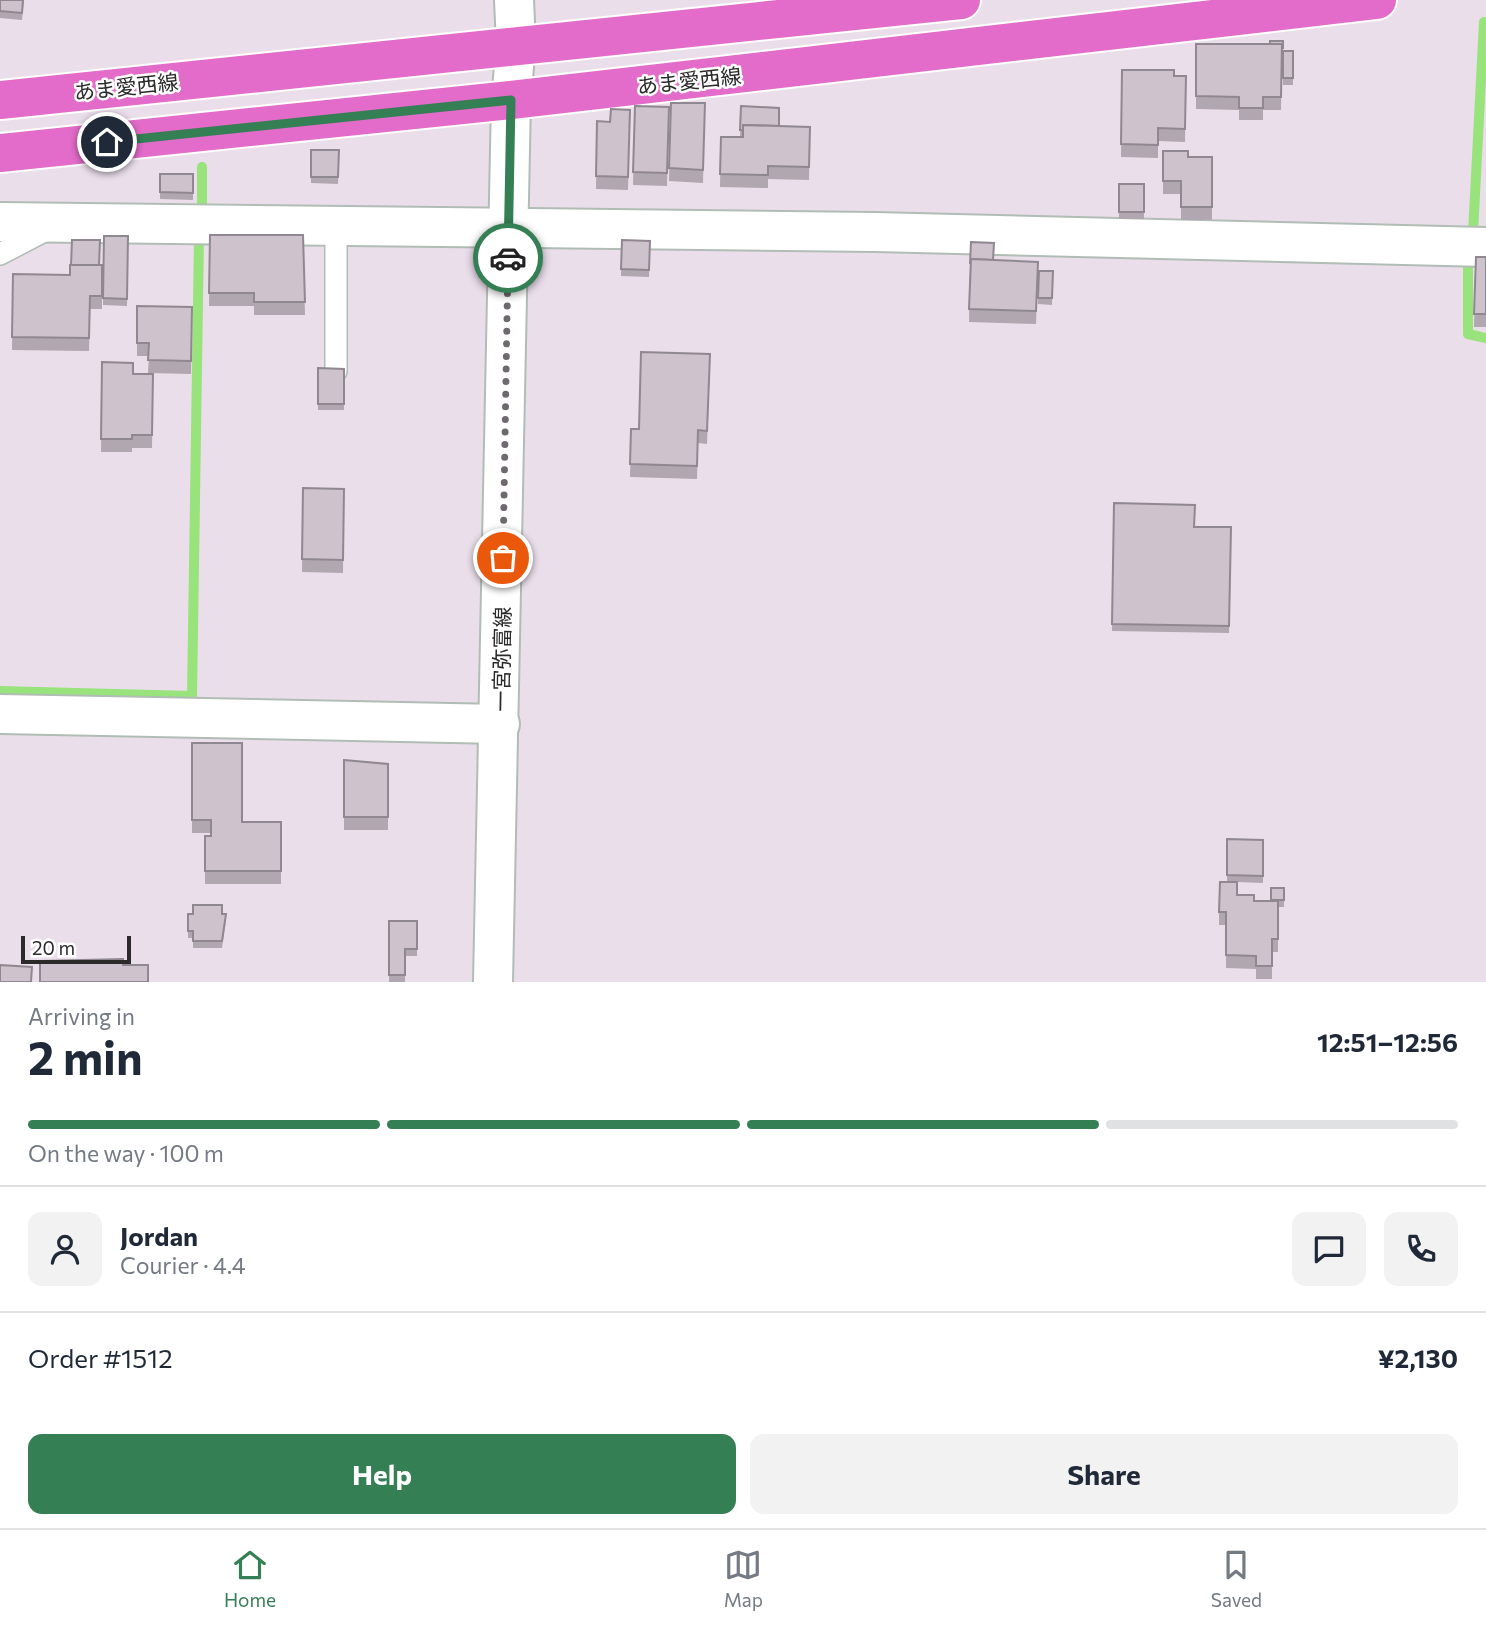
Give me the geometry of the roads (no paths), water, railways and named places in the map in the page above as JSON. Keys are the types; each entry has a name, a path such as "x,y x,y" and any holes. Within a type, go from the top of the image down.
{"main road":[{"name":"あま愛西線","path":"0,100 516,44 961,0"},
{"name":"あま愛西線","path":"0,153 511,100 1377,0"}],"street":[{"name":"一宮弥富線","path":"493,982 511,100 516,44 514,0"},
{"path":"0,222 509,226 1486,247"},
{"path":"0,714 500,724"}],"lane":[{"path":"0,254 62,222"},
{"path":"336,226 336,371"}],"waterway":[{"path":"1473,233 1484,22"},
{"path":"202,167 202,206"},
{"path":"0,691 192,696 199,237"},
{"path":"1468,260 1468,334 1486,338"}]}
